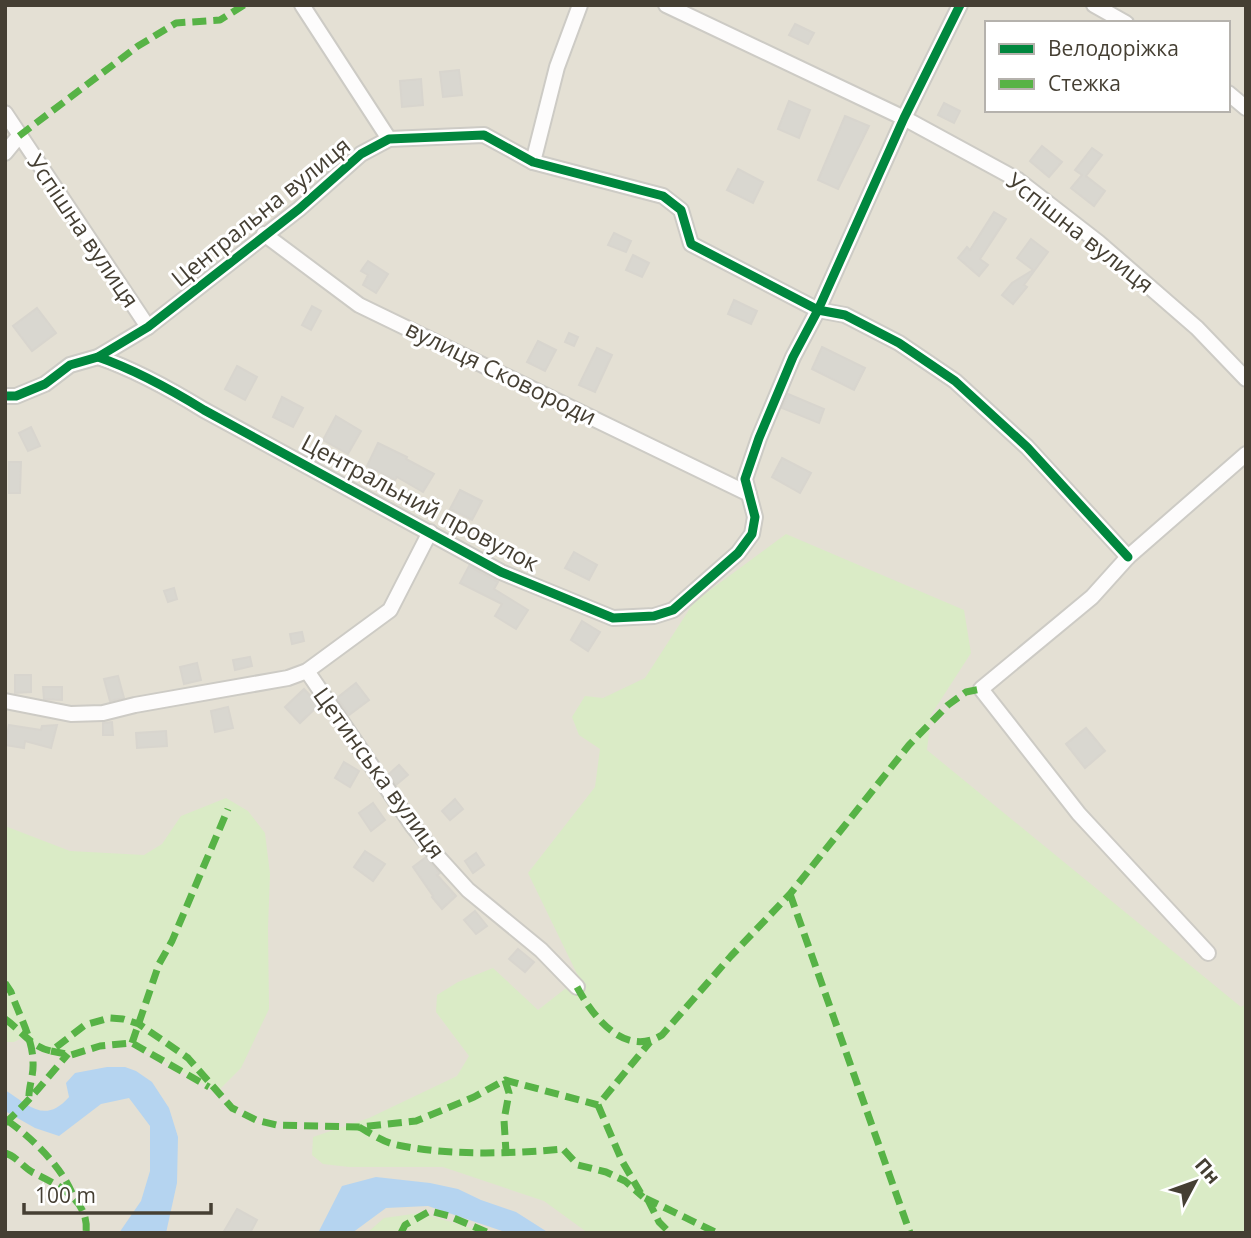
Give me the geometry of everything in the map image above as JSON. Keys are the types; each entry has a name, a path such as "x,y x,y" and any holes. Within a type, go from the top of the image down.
{"street":[{"path":"302,5 389,139"},
{"path":"533,162 557,66 580,5"},
{"name":"Успішна вулиця","path":"666,5 904,118 1018,180 1098,242 1197,328 1246,379"},
{"name":"Центральний провулок","path":"98,357 167,388 501,572 613,618 654,616 673,610 738,553 752,534 755,517 745,479 759,438 793,357 818,310 904,118 960,5"},
{"path":"1094,5 1122,21"},
{"path":"1230,95 1246,108"},
{"name":"Успішна вулиця","path":"5,113 148,327"},
{"name":"Центральна вулиця","path":"5,397 16,396 45,384 70,365 98,357 148,327 299,208 361,154 389,139 484,135 533,162 663,196 681,210 691,244 818,310 845,315 899,343 955,381 1027,447 1129,557"},
{"name":"Успішна вулиця","path":"5,153 19,136"},
{"name":"вулиця Сковороди","path":"264,234 359,305 749,494"},
{"path":"1208,953 1079,814 981,689 1093,597 1129,557 1246,454"},
{"name":"Цетинська вулиця","path":"5,701 71,714 103,713 288,678 307,671 390,610 430,531"},
{"name":"Цетинська вулиця","path":"307,671 412,825 438,857 468,890 541,950 577,987"}],"shaded area":[{"path":"5,5 1246,5 1246,1233 5,1233"}],"green space":[{"path":"786,534 964,610 971,653 931,715 927,750 1241,1007 1246,1004 1246,1233 588,1233 544,1201 443,1167 349,1167 323,1164 312,1155 313,1137 369,1118 457,1076 469,1056 436,1012 437,995 458,982 493,968 538,1010 579,978 528,873 595,787 600,749 579,735 572,717 585,696 603,698 645,678 694,602"},
{"path":"226,798 248,811 265,833 270,874 269,1009 241,1068 217,1092 132,1043 100,1046 71,1055 41,1049 33,1045 26,1036 14,1042 5,1042 5,826 70,851 144,855 162,844 181,816"},
{"path":"420,1213 482,1233 367,1233 384,1218"}],"water":[{"path":"107,1067 125,1067 136,1071 152,1082 169,1108 178,1137 177,1183 166,1233 119,1233 141,1201 150,1171 150,1126 129,1098 101,1104 59,1136 35,1128 5,1111 5,1090 37,1110 52,1110 69,1097 66,1083 75,1073"},
{"path":"376,1177 458,1189 516,1212 549,1233 508,1233 428,1206 386,1208 352,1233 318,1233 342,1186"}],"building":[{"path":"795,24 814,33 808,44 789,35"},
{"path":"459,70 462,95 443,97 440,72"},
{"path":"421,79 423,105 402,107 400,81"},
{"path":"789,101 810,110 799,138 778,129"},
{"path":"944,103 960,111 954,123 938,115"},
{"path":"845,116 869,126 838,189 818,180"},
{"path":"1042,146 1062,162 1049,177 1030,161"},
{"path":"1092,148 1102,155 1086,176 1105,191 1094,206 1071,188 1082,175 1075,170"},
{"path":"738,169 763,182 753,203 727,190"},
{"path":"994,212 1006,219 980,259 988,265 979,276 958,258 967,247 970,250"},
{"path":"614,233 631,241 626,252 608,245"},
{"path":"1031,239 1048,252 1024,285 1027,287 1013,304 1002,295 1012,283 1033,270 1017,258"},
{"path":"633,255 649,263 642,277 626,270"},
{"path":"368,261 388,274 376,293 363,285 368,275 361,271"},
{"path":"734,300 757,311 751,324 728,314"},
{"path":"312,306 321,311 311,330 302,325"},
{"path":"37,308 56,333 32,351 13,326"},
{"path":"569,333 578,337 574,346 565,342"},
{"path":"538,341 556,350 545,371 527,362"},
{"path":"822,347 865,368 854,390 812,369"},
{"path":"597,348 612,355 595,392 579,385"},
{"path":"237,366 257,377 245,400 225,389"},
{"path":"788,394 824,409 819,423 782,408"},
{"path":"282,397 303,408 293,427 273,417"},
{"path":"336,416 361,431 348,454 323,440"},
{"path":"31,427 40,446 28,451 19,433"},
{"path":"378,443 434,474 423,492 397,477 395,480 367,466"},
{"path":"782,458 811,473 800,493 772,477"},
{"path":"9,462 21,462 20,493 9,493"},
{"path":"460,490 482,501 472,520 450,509"},
{"path":"574,552 597,565 589,580 565,568"},
{"path":"469,566 498,582 494,589 528,610 516,629 495,616 502,604 460,583"},
{"path":"174,588 177,599 168,602 164,591"},
{"path":"582,621 600,632 588,651 571,640"},
{"path":"302,632 304,641 292,644 290,634"},
{"path":"250,657 252,666 235,670 233,660"},
{"path":"197,663 201,680 184,684 180,667"},
{"path":"15,675 31,675 31,692 15,693"},
{"path":"118,676 124,698 110,701 104,679"},
{"path":"356,683 369,700 349,715 337,698"},
{"path":"43,687 62,687 62,700 44,699"},
{"path":"304,689 319,705 300,723 285,707"},
{"path":"228,707 233,728 215,732 211,711"},
{"path":"112,722 113,735 103,735 103,723"},
{"path":"9,725 41,730 42,726 57,725 51,748 25,741 24,748 5,745"},
{"path":"1086,728 1105,751 1085,768 1066,744"},
{"path":"166,731 167,746 137,748 136,733"},
{"path":"344,762 359,771 350,787 335,778"},
{"path":"399,765 408,775 396,785 389,774"},
{"path":"455,799 463,809 450,820 442,811"},
{"path":"373,803 385,820 371,831 359,813"},
{"path":"365,851 385,864 373,881 354,867"},
{"path":"476,853 484,865 473,873 465,861"},
{"path":"426,857 440,873 437,875 456,896 442,909 413,867"},
{"path":"475,911 487,926 476,934 464,920"},
{"path":"518,949 534,962 525,972 509,959"},
{"path":"237,1209 257,1220 250,1233 223,1233"}],"marked path":[{"path":"19,136 138,46 176,23 220,20 244,5"},
{"path":"577,987 601,1021 623,1038 648,1041 662,1035 790,894 909,745 948,705 966,692 981,689"},
{"path":"132,1043 159,964 172,941 228,809"},
{"path":"790,894 910,1233"},
{"path":"5,983 31,1044 33,1067 29,1101"},
{"path":"5,1019 32,1042 51,1051 85,1025 109,1018 139,1024 188,1058 232,1108 256,1120 277,1125 359,1127 416,1121 474,1097 505,1080 598,1105 650,1042"},
{"path":"51,1051 71,1055 100,1046 132,1043 209,1087"},
{"path":"5,1123 68,1054"},
{"path":"505,1080 509,1093 504,1120 506,1152"},
{"path":"598,1105 622,1161 643,1197 717,1233"},
{"path":"8,1121 45,1153 72,1193"},
{"path":"359,1127 393,1144 434,1151 500,1153 563,1149 578,1165 606,1172 625,1181 643,1197"},
{"path":"5,1153 70,1194 83,1211 86,1233"},
{"path":"648,1200 659,1222 670,1233"},
{"path":"401,1233 405,1225 430,1211 489,1233"}],"cycle path":[{"path":"98,357 166,387 501,572 613,618 654,616 673,610 738,553 752,534 755,517 745,479 759,438 793,357 818,310 904,118 960,5"},
{"path":"5,396 16,396 45,384 70,365 98,357 148,327 299,209 361,154 389,139 484,135 533,162 663,196 681,210 691,244 818,310 845,315 899,343 955,381 1027,447 1128,557"}]}
